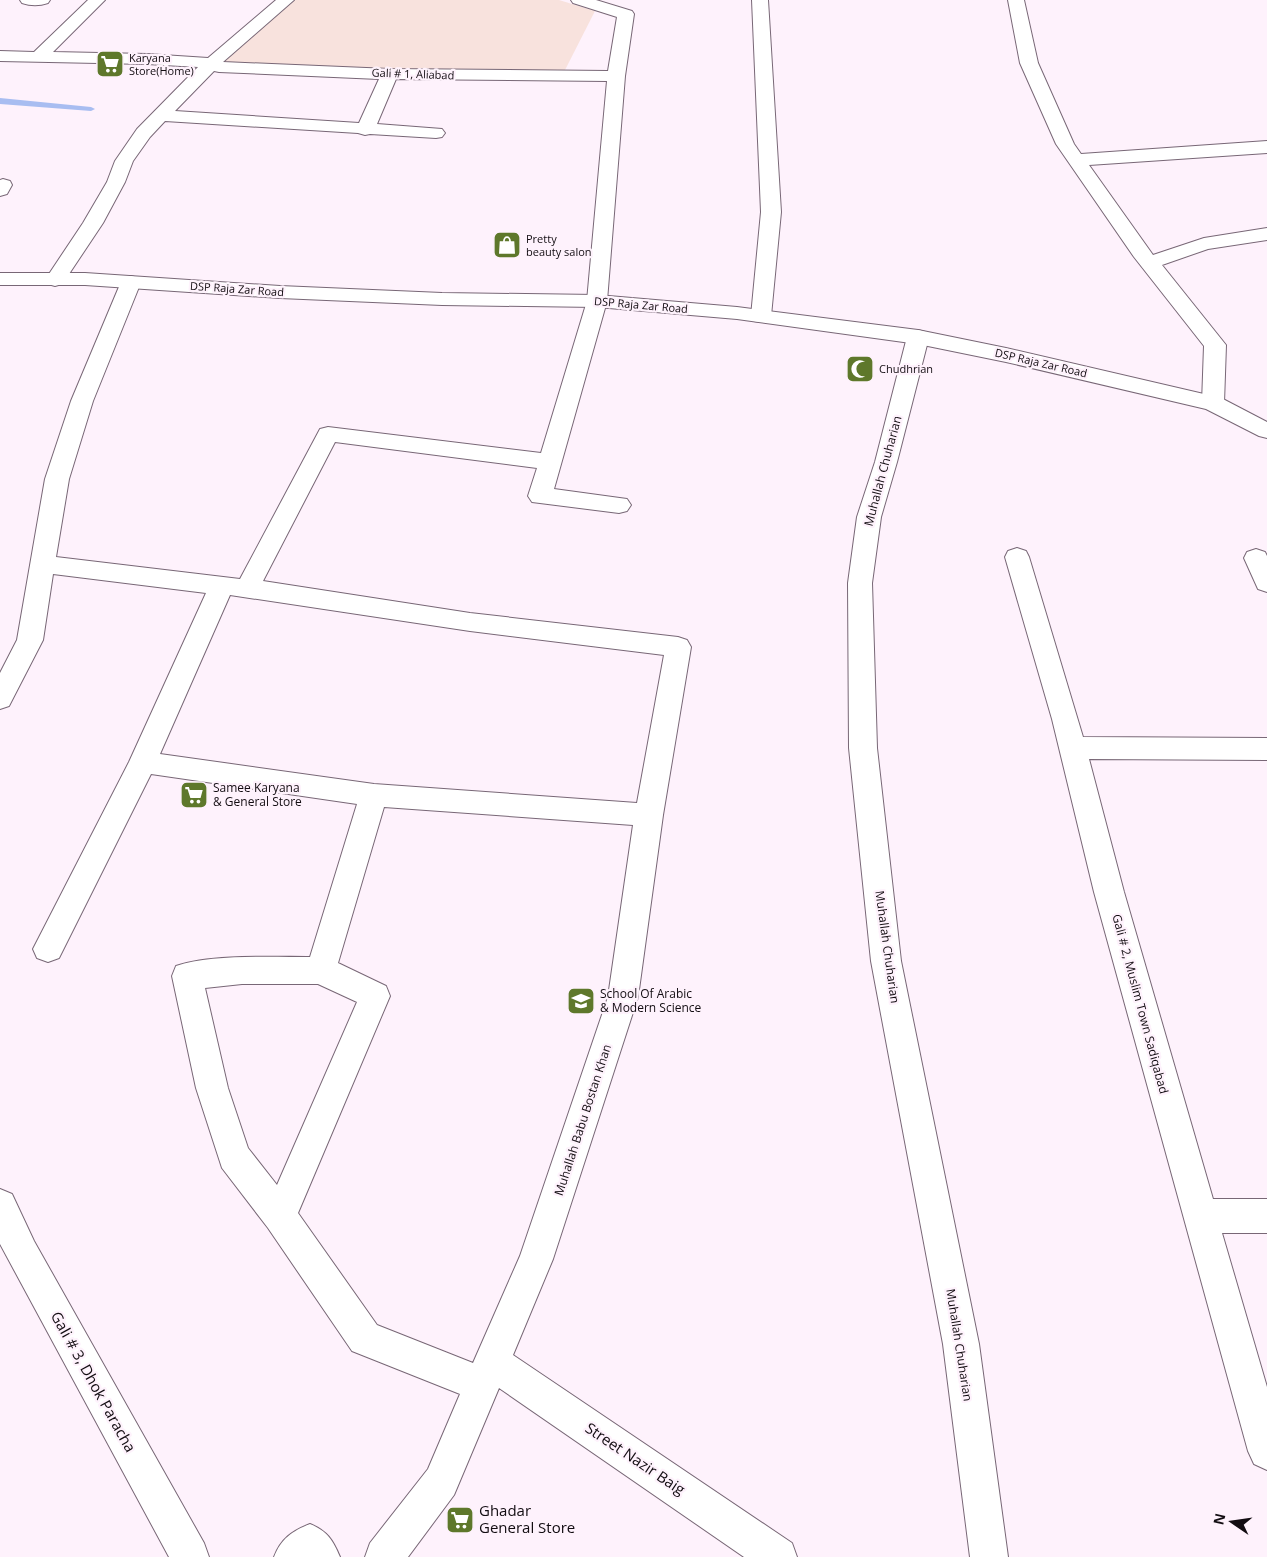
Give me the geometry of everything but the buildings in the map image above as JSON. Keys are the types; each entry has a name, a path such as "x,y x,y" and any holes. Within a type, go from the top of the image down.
{"street":[{"path":"28,0 42,0"},
{"path":"39,56 97,0"},
{"path":"55,280 93,222 116,182 124,161 143,133 212,62 286,0"},
{"path":"579,0 626,14 616,76 597,301 540,496 619,505"},
{"path":"760,0 771,212 761,316"},
{"path":"1016,0 1028,64 1065,144 1149,263 1216,345 1213,403"},
{"name":"Gali # 1, Aliabad","path":"0,56 147,59 212,62 219,67 390,74 616,76"},
{"path":"365,130 390,74"},
{"path":"161,115 365,130 436,133"},
{"path":"1076,160 1267,147"},
{"path":"1149,263 1204,244 1267,234"},
{"name":"DSP Raja Zar Road","path":"0,279 85,279 280,292 423,298 597,301 761,316 918,337 1006,355 1213,403 1267,431"},
{"path":"0,699 30,640 57,479 82,402 131,282"},
{"name":"Muhallah Chuharian","path":"918,337 886,462 869,517 860,583 863,748 886,961 961,1344 989,1557"},
{"path":"48,949 234,587 328,434 550,462"},
{"name":"Gali # 2, Muslim Town Sadiqabad","path":"1017,557 1072,748 1109,892 1267,1451"},
{"path":"1256,558 1267,583"},
{"path":"44,564 234,587"},
{"name":"Muhallah Babu Bostan Khan","path":"234,587 470,622 678,647 649,815 624,997 536,1259 487,1374 440,1482 384,1557"},
{"path":"1072,748 1267,749"},
{"path":"143,762 374,795 649,815"},
{"path":"280,1216 375,996 321,970 374,795"},
{"name":"Street Nazir Baig","path":"321,970 242,971 187,976 212,1088 234,1157 280,1216 365,1338 487,1374 778,1557"},
{"name":"Gali # 3, Dhok Paracha","path":"0,1206 22,1253 190,1557"},
{"path":"1200,1216 1267,1216"},
{"path":"293,1557 310,1543 321,1557"}],"shaded area":[{"path":"295,0 559,0 595,11 564,72 416,72 219,63"}],"waterway":[{"path":"0,100 91,109 0,102"}],"place":[{"name":"Karyana Store(Home)","path":"110,64"},
{"name":"Pretty beauty salon","path":"507,245"},
{"name":"Chudhrian","path":"860,369"},
{"name":"Samee Karyana & General Store","path":"194,795"},
{"name":"School Of Arabic & Modern Science","path":"581,1001"},
{"name":"Ghadar General Store","path":"460,1520"}]}
